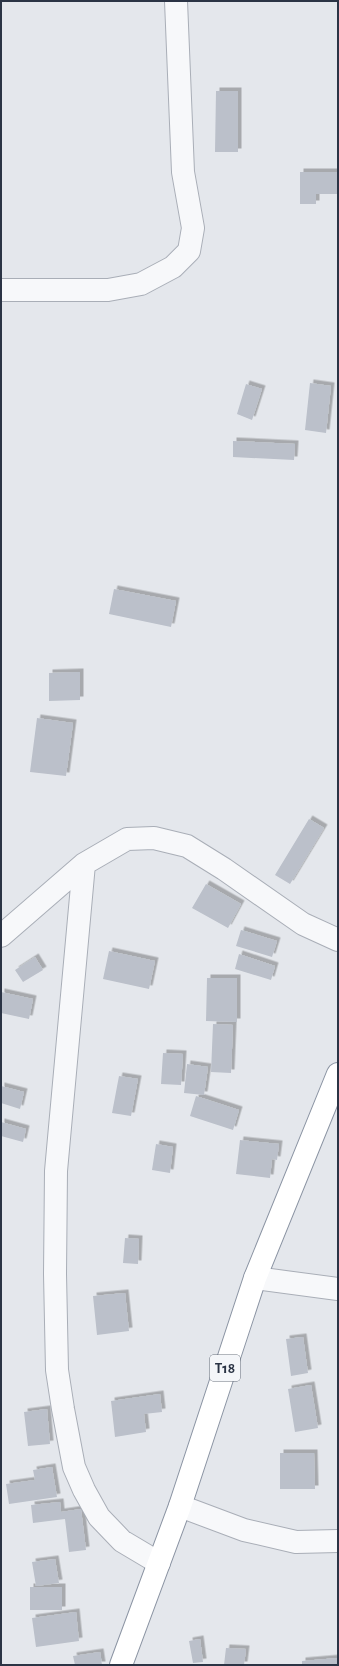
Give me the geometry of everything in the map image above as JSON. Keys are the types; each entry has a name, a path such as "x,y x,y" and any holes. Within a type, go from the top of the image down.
{"highway":[{"name":"T18","path":"121,1665 180,1506 255,1278 338,1074"}],"street":[{"path":"1,290 108,290 141,284 173,266 189,251 193,228 183,172 176,1"},
{"path":"1,936 84,864 127,839 154,838 186,846 224,869 303,924 338,940"},
{"path":"84,864 56,1171 55,1274 57,1370 74,1467 84,1490 99,1517 122,1541 159,1563"},
{"path":"255,1278 338,1289"},
{"path":"180,1506 244,1530 296,1542 338,1541"}],"building":[{"path":"216,91 238,91 238,152 215,152"},
{"path":"300,172 338,172 338,194 316,194 316,204 300,204"},
{"path":"310,383 331,386 326,433 305,430"},
{"path":"246,384 262,389 252,420 237,414"},
{"path":"233,441 295,444 294,460 233,457"},
{"path":"114,589 176,601 171,627 109,614"},
{"path":"80,672 80,700 49,701 49,673"},
{"path":"37,718 73,723 66,776 30,772"},
{"path":"309,819 324,828 290,884 275,875"},
{"path":"206,884 241,904 228,928 192,908"},
{"path":"241,930 277,941 272,957 236,946"},
{"path":"109,951 155,961 149,989 103,979"},
{"path":"239,954 275,966 271,980 235,969"},
{"path":"35,957 43,970 23,982 15,970"},
{"path":"207,978 237,978 237,1022 206,1021"},
{"path":"1,992 33,999 29,1019 1,1013"},
{"path":"213,1024 233,1025 231,1073 211,1072"},
{"path":"163,1053 183,1054 181,1085 161,1084"},
{"path":"187,1064 208,1067 204,1095 184,1093"},
{"path":"119,1076 138,1079 131,1116 112,1113"},
{"path":"1,1086 24,1092 20,1109 1,1103"},
{"path":"196,1096 239,1110 233,1130 190,1116"},
{"path":"1,1122 26,1129 23,1142 1,1136"},
{"path":"240,1140 279,1144 277,1160 272,1159 270,1178 236,1174"},
{"path":"156,1144 173,1147 170,1173 152,1170"},
{"path":"125,1238 139,1239 138,1264 123,1263"},
{"path":"125,1293 129,1331 97,1335 93,1296"},
{"path":"303,1337 308,1373 291,1376 286,1339"},
{"path":"311,1385 318,1428 295,1432 288,1389"},
{"path":"160,1394 162,1412 144,1414 146,1432 115,1437 111,1401"},
{"path":"47,1409 50,1444 28,1446 24,1412"},
{"path":"280,1453 314,1453 315,1489 280,1489"},
{"path":"52,1467 57,1497 9,1504 6,1484 35,1480 33,1470"},
{"path":"60,1502 61,1512 81,1509 86,1550 69,1552 65,1519 33,1523 31,1505"},
{"path":"55,1559 59,1583 36,1586 32,1562"},
{"path":"30,1587 62,1587 62,1610 30,1610"},
{"path":"76,1612 79,1641 36,1647 32,1618"},
{"path":"200,1639 203,1662 193,1663 189,1641"},
{"path":"226,1648 246,1649 244,1665 224,1665"},
{"path":"100,1652 102,1665 75,1665 73,1656"},
{"path":"338,1658 338,1665 302,1665 302,1661"}]}
